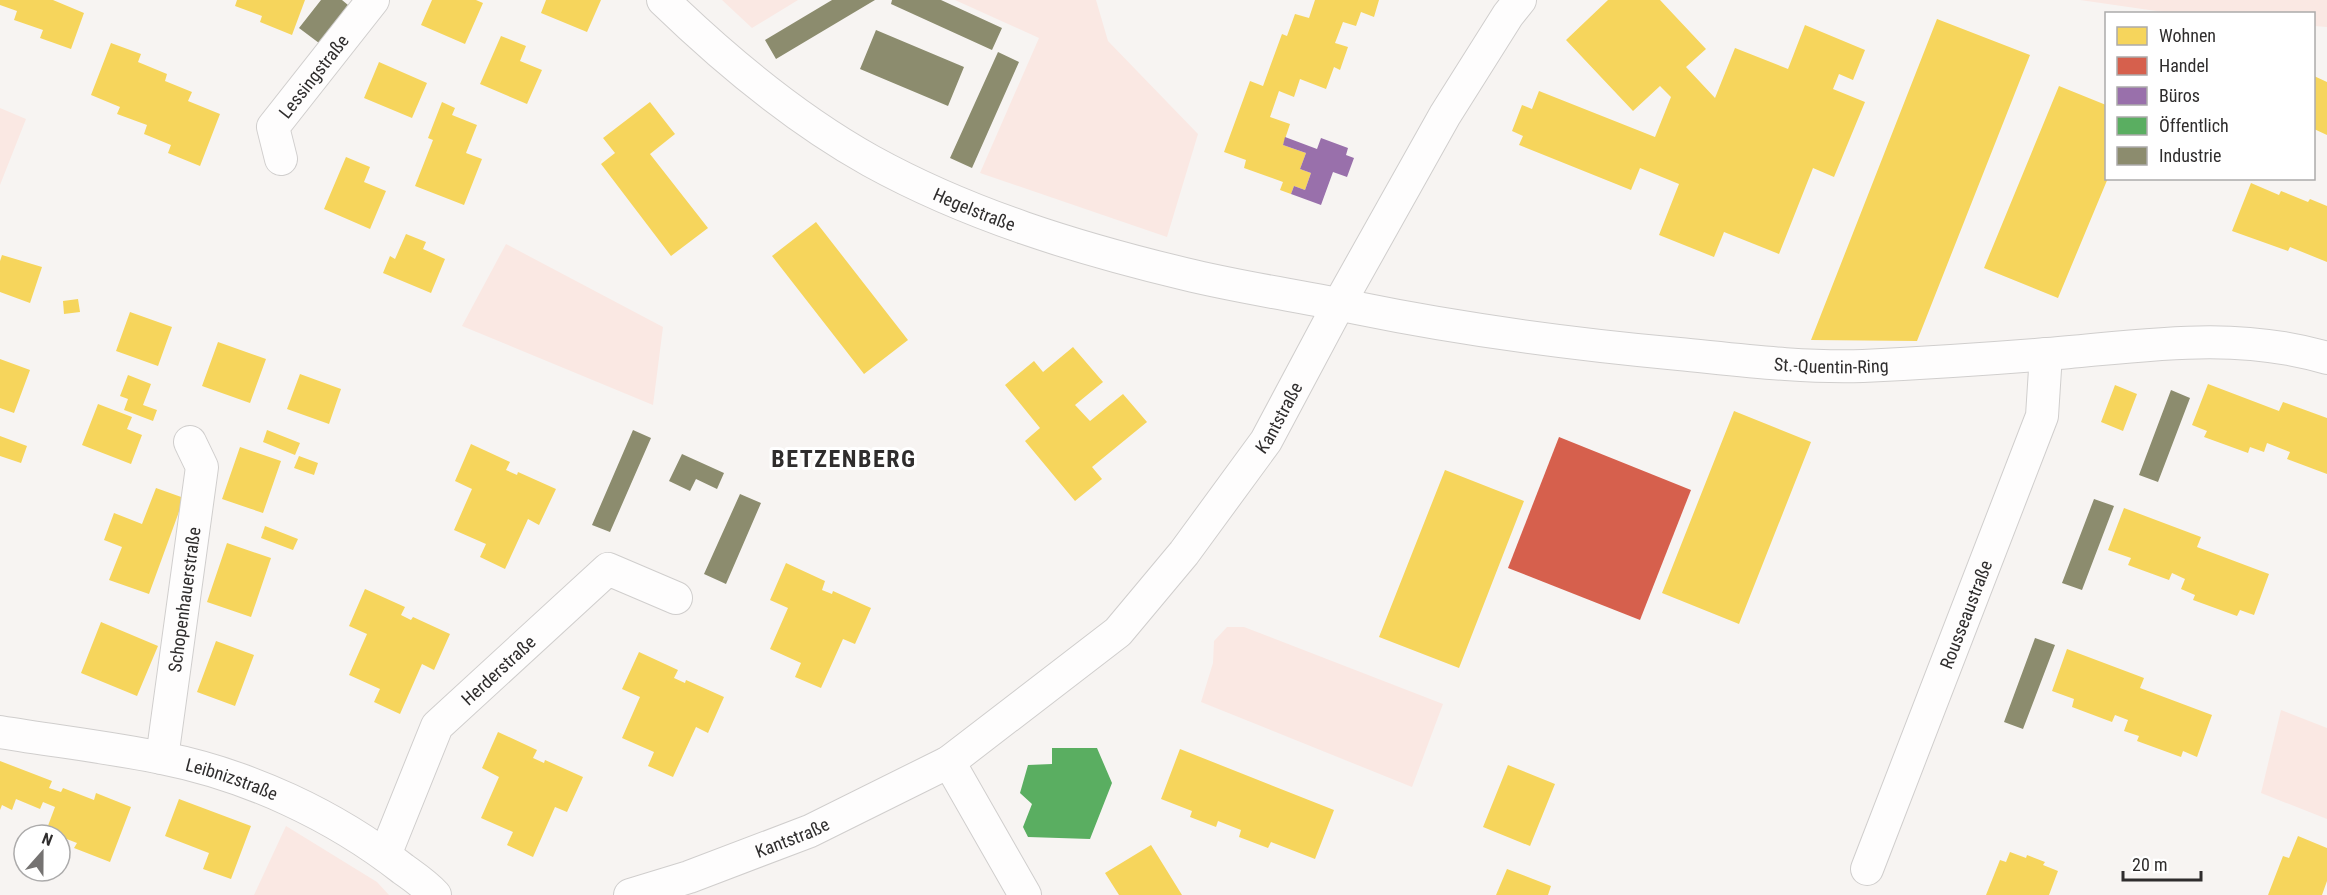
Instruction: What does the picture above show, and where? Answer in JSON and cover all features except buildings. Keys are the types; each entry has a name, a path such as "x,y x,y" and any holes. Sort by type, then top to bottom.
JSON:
{"street":[{"name":"Lessingstraße","path":"281,159 273,127 373,0"},
{"name":"Hegelstraße","path":"663,0 721,55 820,129 872,161 933,191 987,215 1099,253 1230,284 1339,304"},
{"name":"Kantstraße","path":"630,895 689,877 810,831 949,762 1118,632 1184,553 1266,441 1339,304 1445,115 1508,15 1520,0"},
{"name":"St.-Quentin-Ring","path":"1339,304 1425,322 1576,344 1746,361 1858,366 2046,354 2196,341 2243,341 2297,349 2327,358"},
{"name":"Rousseaustraße","path":"1867,869 2042,416 2046,354"},
{"name":"Schopenhauerstraße","path":"162,758 202,467 190,442"},
{"name":"Herderstraße","path":"385,855 437,726 608,569 676,598"},
{"name":"Leibnizstraße","path":"0,732 162,758 207,770 288,800 307,808 385,855 435,895"},
{"path":"949,762 1025,895"}],"shaded area":[{"path":"722,0 798,0 752,28"},
{"path":"955,0 1096,0 1108,41 1198,134 1167,237 980,173 1039,38"},
{"path":"2080,0 2327,0 2327,27 2315,26 2315,12 2163,12"},
{"path":"0,108 26,119 0,185"},
{"path":"506,244 663,327 653,405 462,326"},
{"path":"1227,627 1244,627 1443,704 1412,787 1201,702 1213,663 1214,641"},
{"path":"2281,710 2327,728 2327,819 2261,793"},
{"path":"286,826 377,882 389,895 254,895"}],"district":[{"name":"BETZENBERG","path":"844,459"}]}
